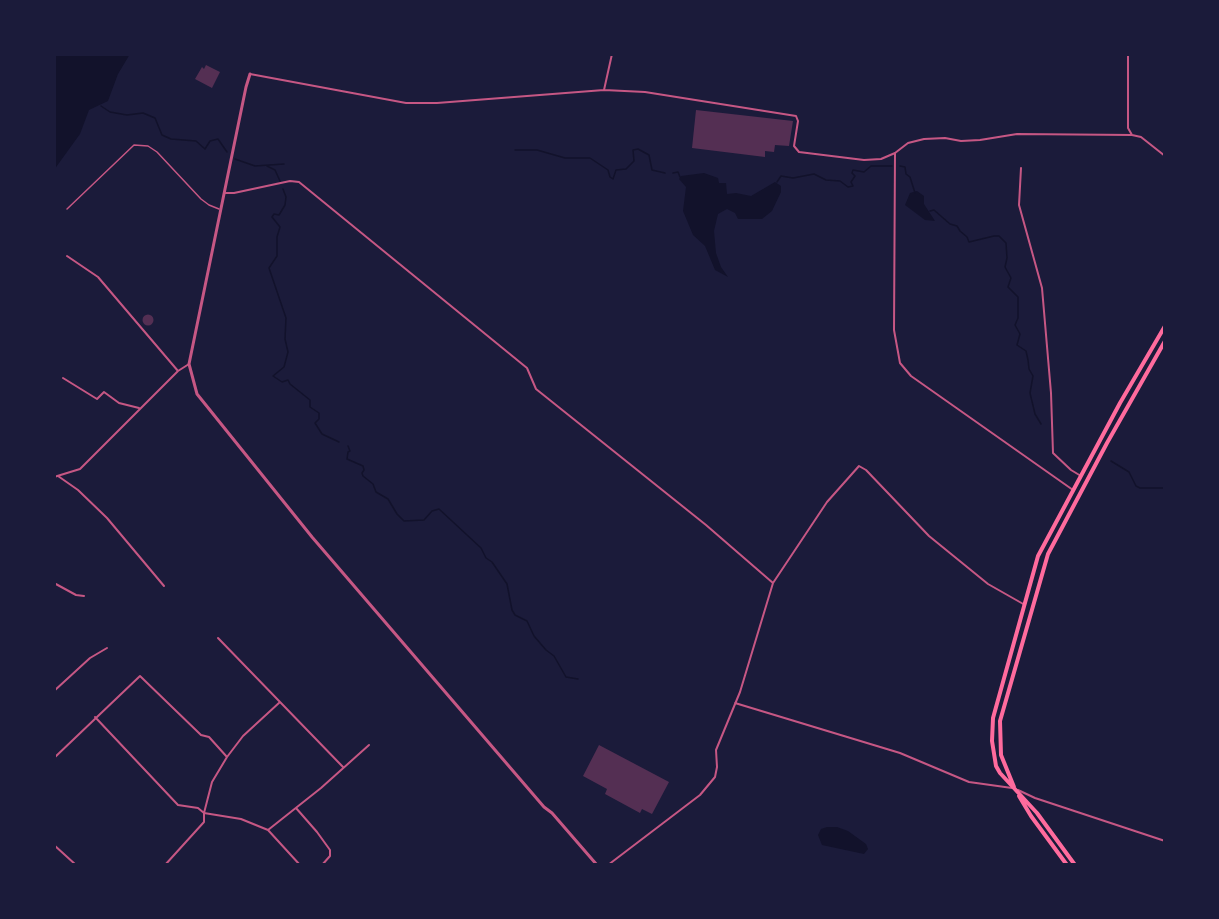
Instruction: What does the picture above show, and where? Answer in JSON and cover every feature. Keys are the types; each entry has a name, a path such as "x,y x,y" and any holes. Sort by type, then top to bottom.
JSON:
{"main road":[{"path":"1075,865 1037,813 1005,780 996,766 992,729 1002,681 1038,556 1120,403 1165,326"},
{"path":"1067,865 1031,816 1015,789 1001,755 1000,721 1048,554 1165,341"}],"street":[{"path":"604,90 612,54"},
{"path":"1128,54 1127,116 1128,128 1132,135"},
{"path":"597,865 552,813 544,807 312,537 197,394 189,364 250,74 406,103 437,103 604,90 645,92 796,116 798,121 794,146 799,152 864,160 881,159 895,153 908,143 924,139 980,140 1017,134 1132,135 1141,137 1165,156"},
{"path":"895,153 894,330 898,357 905,370 1073,490"},
{"path":"1021,168 1019,205 1042,288 1053,453 1081,476"},
{"path":"224,192 234,193 290,181 299,182 527,368 536,389 706,525 773,583"},
{"path":"67,256 98,277 178,371"},
{"path":"56,477 80,469 178,371 189,364"},
{"path":"63,378 97,399 104,392 119,403 140,408"},
{"path":"608,865 668,820 709,785 715,777 716,750 735,703 773,583 827,502 859,466 866,470 937,543 988,584 1025,605"},
{"path":"56,477 78,490 107,518 164,586"},
{"path":"54,583 76,595 84,596"},
{"path":"218,638 343,767"},
{"path":"54,691 90,658 107,648"},
{"path":"54,758 140,676 201,735 209,737 227,757"},
{"path":"165,865 204,822 212,782 227,757 243,736 280,702"},
{"path":"735,703 900,753 969,782 1015,789 1035,798 1165,841"},
{"path":"95,717 178,805 198,808 204,813 241,819 268,830 300,865"},
{"path":"268,830 369,744"},
{"path":"296,808 330,850 330,856 322,865"},
{"path":"54,845 76,865"}],"lane":[{"path":"67,209 129,148 141,145 157,152 201,199 220,209"}],"shaded area":[{"path":"54,54 130,54 118,74 108,101 89,110 80,134 54,170"},
{"path":"704,173 718,178 719,183 726,183 727,194 751,196 775,182 781,186 781,192 772,211 762,219 738,219 735,213 727,209 718,214 714,231 716,253 728,277 715,270 705,246 693,235 683,211 686,187 679,179 681,176"},
{"path":"917,191 924,196 924,204 935,221 925,220 905,205 910,193"},
{"path":"837,827 848,831 866,844 868,849 864,854 822,845 818,835 821,829"}],"building":[{"path":"206,65 220,72 212,88 195,79 202,67 204,69"},
{"path":"696,110 793,121 789,146 775,145 774,152 765,151 765,157 692,148"},
{"path":"148,315 152,316 152,324 148,325 144,324 143,320 144,316"},
{"path":"599,745 669,782 652,814 642,809 640,813 605,794 607,789 583,776"}],"waterway":[{"path":"101,106 110,112 127,115 143,113 155,118 162,135 171,139 196,141 205,149 210,141 218,139 227,152"},
{"path":"515,150 537,150 565,158 590,158 608,170 613,179 616,170 626,169 634,161 633,150 638,149 649,155 652,170 665,173"},
{"path":"235,159 255,166 284,164"},
{"path":"267,166 275,170 280,181"},
{"path":"777,182 781,176 793,178 814,174 826,180 840,181 848,187 853,186 851,182 855,176 852,173 853,170 864,172 871,166 892,166"},
{"path":"900,166 905,167 915,193"},
{"path":"673,173 678,172 680,177"},
{"path":"283,189 286,197 285,205 279,215 274,214 272,217 280,227 277,237 277,256 269,268 286,318 285,339 288,352 284,367 273,376 282,382 288,380 310,400 310,407 319,413 319,419 315,423 322,434 339,442"},
{"path":"930,211 934,210 950,224 957,226 969,242 999,236 1006,243 1005,267 1011,278 1008,287 1018,297 1018,318 1015,325 1020,334 1017,345 1026,351 1029,369 1033,376 1030,393 1035,414 1041,424"},
{"path":"348,446 350,451 347,459 363,466 363,476 373,484 376,492 388,499 404,521 424,520 432,511 439,509 481,548 486,558 492,562 507,584 515,615 527,621 534,636 554,656 566,677 578,679"},
{"path":"1111,461 1129,472 1136,486 1165,488"}]}
